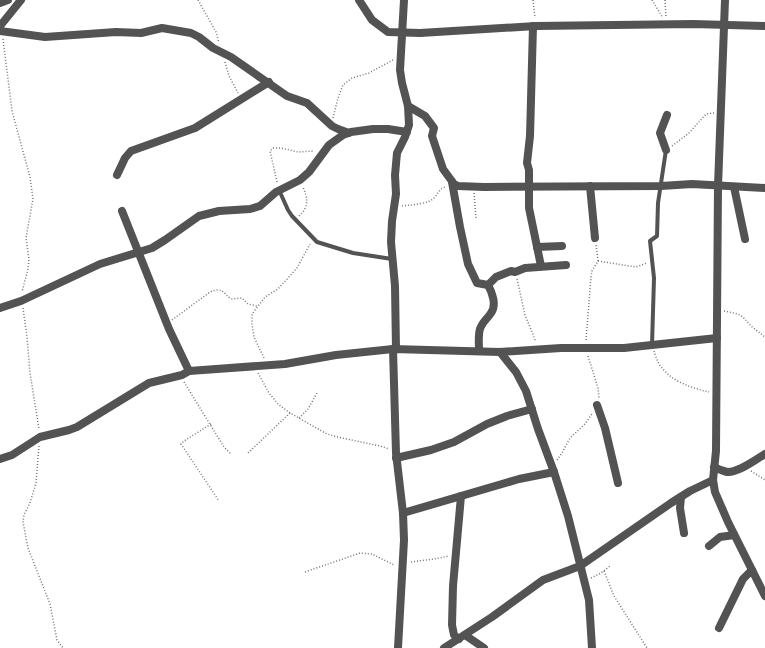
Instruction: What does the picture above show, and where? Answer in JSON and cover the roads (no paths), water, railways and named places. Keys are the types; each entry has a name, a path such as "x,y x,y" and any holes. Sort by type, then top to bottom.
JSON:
{"street":[{"path":"0,3 8,0"},
{"path":"21,0 1,25 45,37 116,32 141,33 162,28 191,33 199,37 213,48 231,57 269,82 287,96 307,103 332,126 349,133"},
{"path":"359,0 376,24 388,32 403,33 535,26 667,24 765,26"},
{"path":"398,648 403,562 403,513 396,455 394,349 396,286 391,242 396,194 396,158 409,125 408,106 400,70 404,0"},
{"path":"725,0 718,186 716,451 713,480 715,492 734,535 765,596"},
{"path":"535,26 530,136 526,156 529,170 529,208 541,266"},
{"path":"117,175 125,158 131,151 195,128 269,82"},
{"path":"408,106 425,116 434,128 432,136 443,169 453,184 460,227 470,268 476,283 488,285"},
{"path":"666,150 660,133 667,115"},
{"path":"0,308 21,301 100,264 152,248 199,216 219,211 250,209 260,206 280,190 300,180 309,172 325,150 336,139 349,133 388,129 407,132"},
{"path":"453,184 458,186 473,187 661,186 692,184 765,188"},
{"path":"590,186 595,238"},
{"path":"734,187 745,239"},
{"path":"122,211 167,322 185,373"},
{"path":"537,248 562,246"},
{"path":"488,285 496,277 511,271 515,272 525,268 541,266 566,265"},
{"path":"479,351 479,330 494,307 488,285"},
{"path":"0,459 12,454 40,436 77,427 149,383 185,373 285,364 336,354 394,349 500,352 585,348 624,348 717,338"},
{"path":"500,352 516,372 526,391 568,516 589,600 592,648"},
{"path":"597,406 605,428 618,483"},
{"path":"396,455 430,450 454,442 487,424 507,416 532,409"},
{"path":"714,467 727,472 733,472 765,454"},
{"path":"403,513 553,469"},
{"path":"444,648 492,617 543,580 580,566 682,497 713,480"},
{"path":"461,496 455,556 452,625 454,635 462,637 484,648"},
{"path":"682,497 680,508 684,533"},
{"path":"709,546 720,537 734,535"},
{"path":"719,628 743,579 752,570"}],"lane":[{"path":"652,345 654,278 650,242 657,236 658,203 666,150"},
{"path":"280,190 288,210 312,238 325,245 353,253 393,259"}]}
